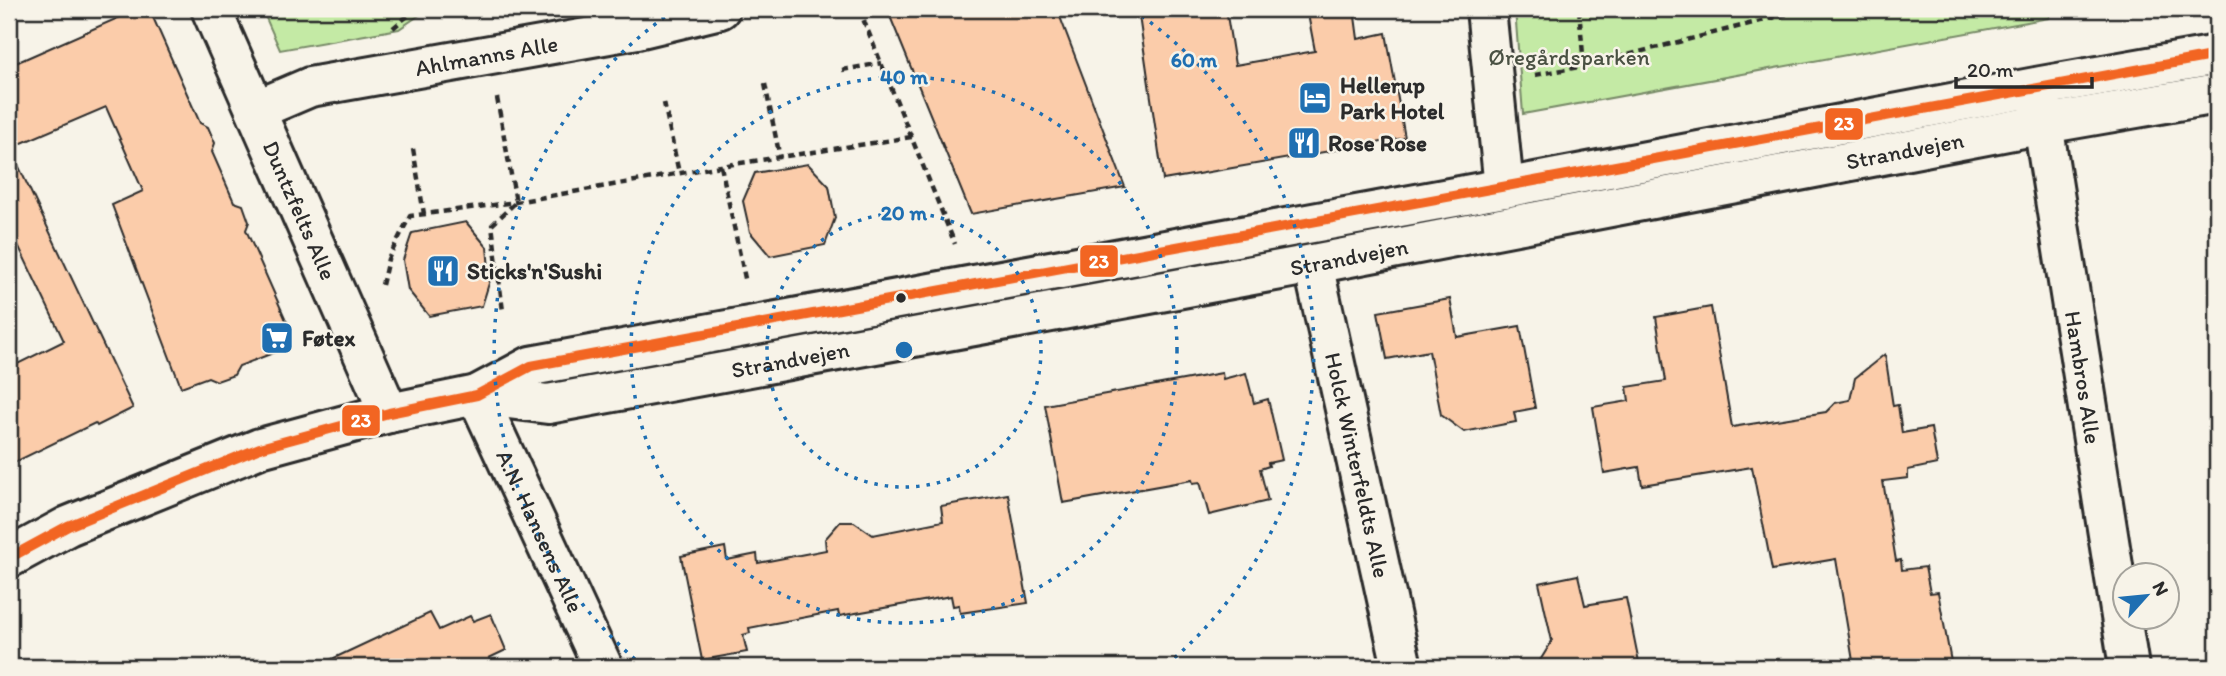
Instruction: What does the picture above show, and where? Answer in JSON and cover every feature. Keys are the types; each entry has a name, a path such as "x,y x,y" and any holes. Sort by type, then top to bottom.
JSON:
{"main road":[{"name":"Duntzfelts Alle","path":"211,9 389,413"},
{"name":"Ahlmanns Alle","path":"256,110 310,88 637,30 720,9"},
{"path":"1486,9 1504,188"},
{"name":"Strandvejen","path":"9,558 68,526 260,448 389,413 477,395 531,366 2217,55"},
{"name":"Hambros Alle","path":"2037,87 2129,667"},
{"name":"Strandvejen","path":"477,395 548,404 2217,94"},
{"name":"Holck Winterfeldts Alle","path":"1313,264 1402,667"},
{"name":"A.N. Hansens Alle","path":"477,395 603,667"}],"path":[{"path":"859,9 971,284"},
{"path":"1579,9 1584,66"},
{"path":"1493,83 1584,66 1808,9"},
{"path":"490,57 516,202"},
{"path":"842,70 882,63"},
{"path":"765,84 780,158"},
{"path":"664,103 679,173"},
{"path":"379,297 388,259 410,216 516,202 721,166 912,137"},
{"path":"413,149 424,214"},
{"path":"721,166 755,325"},
{"path":"503,311 492,225 516,202"}],"green space":[{"path":"262,9 442,9 424,12 399,29 280,50"},
{"name":"Øregårdsparken","path":"1515,9 2050,9 2049,18 1523,114"}],"building":[{"path":"138,9 152,15 200,123 208,127 215,143 212,152 234,202 243,205 249,222 246,230 290,329 281,350 239,366 234,375 217,381 208,377 181,387 112,205 143,191 106,107 10,148 133,408 97,426 95,423 9,465 9,368 64,341 9,226 9,66"},
{"path":"887,9 1057,9 1125,187 971,214"},
{"path":"1138,9 1226,9 1235,65 1315,51 1307,9 1354,9 1358,39 1386,33 1405,138 1163,180"},
{"path":"808,164 829,186 835,218 825,245 770,256 750,232 743,201 755,173"},
{"path":"466,222 487,247 490,280 482,306 429,316 408,290 403,260 412,233"},
{"path":"1450,299 1457,337 1520,326 1535,408 1514,412 1516,422 1464,432 1441,415 1429,351 1387,359 1378,312"},
{"path":"1711,307 1732,427 1826,412 1835,403 1850,400 1855,378 1885,354 1893,406 1898,405 1902,433 1931,428 1937,464 1908,470 1908,478 1883,481 1896,561 1901,560 1902,570 1925,567 1930,593 1938,592 1952,667 1854,667 1836,559 1772,570 1752,467 1642,485 1639,467 1604,473 1593,407 1629,401 1627,387 1666,381 1656,317"},
{"path":"1222,373 1223,379 1246,373 1254,403 1268,399 1282,460 1268,463 1269,466 1260,469 1268,501 1209,515 1200,482 1193,483 1192,480 1063,503 1045,405"},
{"path":"1008,494 1028,603 960,613 959,605 953,606 951,596 839,616 838,611 749,628 750,633 743,635 747,652 702,660 681,556 725,547 727,560 757,554 758,563 826,550 825,539 840,522 854,522 873,535 943,521 941,506"},
{"path":"1578,575 1585,605 1626,598 1640,667 1536,667 1552,641 1539,583"},
{"path":"430,613 439,630 470,616 473,621 491,614 506,650 489,658 494,667 315,667"}],"transit line":[{"name":"23","path":"9,558 68,526 260,448 389,413 477,395 531,366 2217,55"}],"place":[{"name":"Hellerup Park Hotel","path":"1315,98"},
{"name":"Rose Rose","path":"1304,143"},
{"name":"Sticks'n'Sushi","path":"443,271"},
{"name":"Føtex","path":"277,338"}]}
